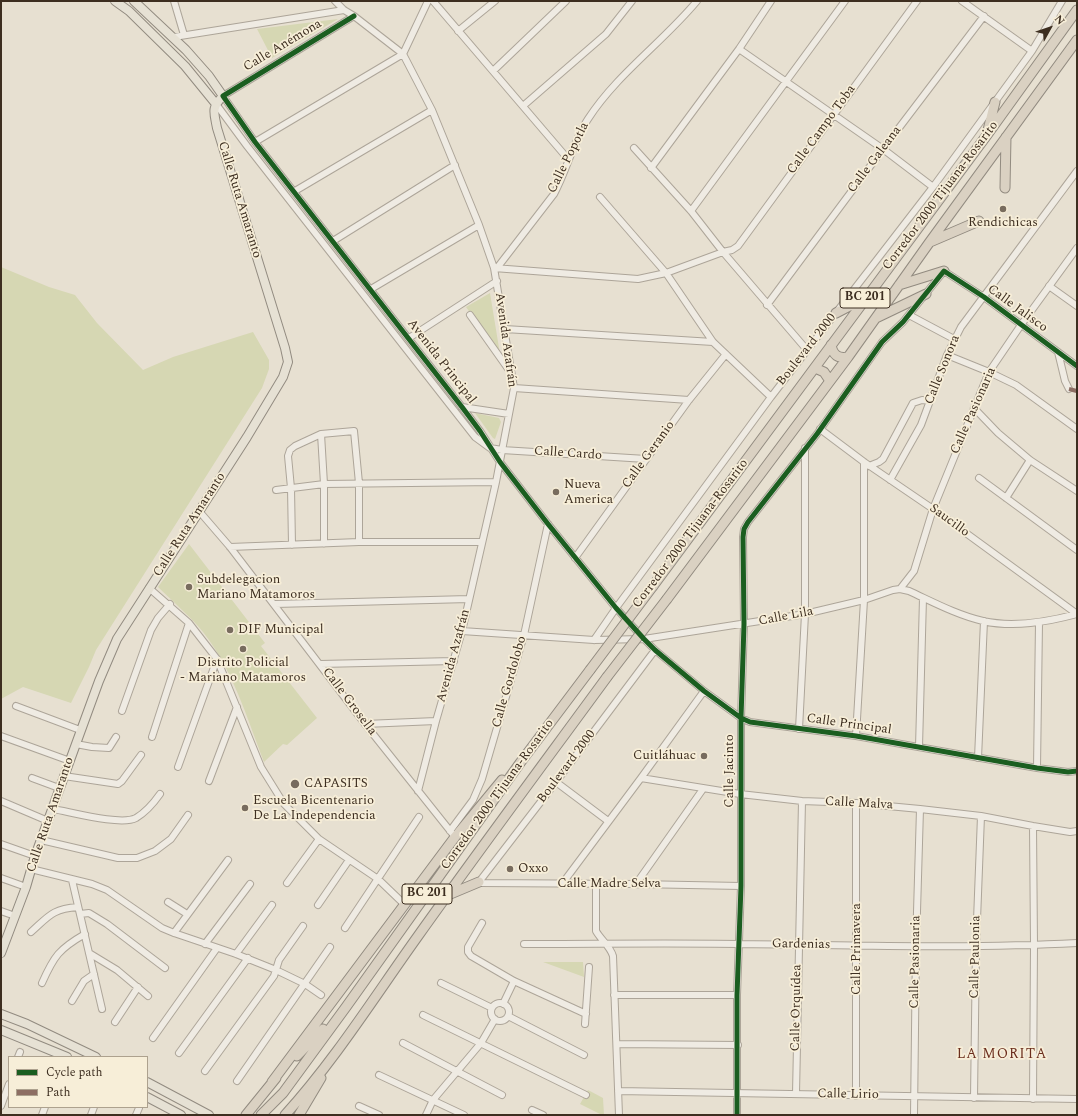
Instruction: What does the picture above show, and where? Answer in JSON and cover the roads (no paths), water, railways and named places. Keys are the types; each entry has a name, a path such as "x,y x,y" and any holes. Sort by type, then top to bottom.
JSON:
{"highway":[{"name":"Corredor 2000 Tijuana-Rosarito","path":"261,1115 282,1092 346,1007 520,763 815,368 1077,10"},
{"name":"Corredor 2000 Tijuana-Rosarito","path":"285,1115 297,1102 344,1040 607,677 848,357 929,243 1075,44"},
{"path":"987,134 995,102"},
{"path":"1005,188 1006,137"},
{"path":"929,243 980,221"},
{"path":"899,285 944,272"},
{"path":"875,318 910,303 926,294"},
{"path":"836,313 866,297"},
{"path":"831,345 832,351 836,356 842,358 848,357"},
{"path":"815,368 824,372 830,381"},
{"path":"246,1115 404,904 452,834 520,763"},
{"path":"447,896 479,882"},
{"path":"272,1082 346,1007"},
{"path":"300,1115 344,1040"}],"main road":[{"name":"Avenida Principal","path":"115,1 129,11 185,66 216,104"},
{"name":"Avenida Principal","path":"134,1 174,37 209,76 222,96"},
{"path":"216,104 222,96"},
{"name":"Calle Ruta Amaranto","path":"1,953 26,887 35,856 98,681 118,639 283,377 288,362 217,128 214,114 216,104"},
{"path":"1,1014 27,1024 94,1056"},
{"path":"1,1030 65,1056"},
{"path":"148,1083 209,1115"},
{"path":"148,1098 182,1115"}],"street":[{"path":"174,1 184,35"},
{"name":"Avenida Azafrán","path":"335,1 344,10 403,54 432,110 496,268 514,388 496,482 462,631 436,720 418,791"},
{"path":"255,142 403,54 428,1"},
{"path":"433,1 568,159"},
{"path":"458,31 495,1"},
{"path":"493,71 566,1"},
{"path":"523,106 606,34 632,1"},
{"name":"Calle Popotla","path":"496,268 554,194 568,159 588,119 612,88 659,42 697,1"},
{"path":"651,168 739,49 771,1"},
{"path":"691,211 845,1"},
{"name":"Calle Campo Toba","path":"496,268 638,278 666,273 732,250 738,246 917,1"},
{"path":"962,1 1032,51"},
{"name":"Boulevard 2000","path":"594,640 771,397 933,187 1032,51 1062,1"},
{"path":"174,37 344,10"},
{"name":"Calle Anémona","path":"222,96 354,16"},
{"name":"Calle Galeana","path":"767,305 984,16"},
{"path":"739,49 785,82 834,114 933,187"},
{"name":"Avenida Principal","path":"222,96 255,142 462,407 500,462 548,524 616,608 644,639"},
{"name":"Avenida Principal","path":"216,104 251,152 475,437 490,448"},
{"path":"295,192 432,110"},
{"path":"634,148 691,211 767,305 807,350"},
{"path":"333,241 455,165"},
{"name":"Calle Sonora","path":"890,480 916,436 947,354 961,327 1077,171"},
{"path":"600,197 666,273 713,342 771,397"},
{"path":"371,289 479,225"},
{"name":"Calle Pasionaria","path":"900,589 914,571 933,509 989,372 1077,248"},
{"name":"Calle Jalisco","path":"944,272 984,297 1077,366"},
{"name":"Calle Jacinto","path":"737,1115 741,886 740,794 744,624 744,529 820,429 882,342 909,315 944,272"},
{"path":"409,338 497,281"},
{"path":"1049,286 1077,306"},
{"path":"470,314 512,375"},
{"path":"909,315 954,339"},
{"path":"505,329 713,342"},
{"path":"1058,352 1065,381 1069,389"},
{"name":"Calle Geranio","path":"575,558 689,400 726,354"},
{"path":"947,354 1016,384 1077,429"},
{"path":"514,388 689,400"},
{"path":"856,736 864,600 866,464 883,459 913,403 922,400 930,401"},
{"path":"462,407 508,414"},
{"path":"974,408 998,433 1030,460 1077,491"},
{"name":"Saucillo","path":"820,429 866,464 933,509 1077,614"},
{"path":"292,545 291,488 288,456 290,450 295,446 321,434 354,431 359,483 359,542"},
{"path":"321,434 324,484 324,544"},
{"name":"Calle Cardo","path":"490,448 646,459"},
{"path":"799,729 805,614 805,448"},
{"path":"1006,498 1030,460"},
{"path":"979,478 1077,550"},
{"path":"276,490 324,484 496,482"},
{"name":"Calle Grosella","path":"199,511 230,547 275,604 365,724 452,834"},
{"name":"Calle Gordolobo","path":"452,834 478,791 524,635 548,524"},
{"path":"230,547 359,542 482,542"},
{"path":"149,588 170,604 189,623 217,659 261,767 284,804 319,839 378,879 404,904"},
{"path":"900,589 984,621 1039,623 1077,614"},
{"name":"Calle Lila","path":"462,631 594,640 644,639 805,614 864,600 900,589"},
{"path":"919,747 923,598"},
{"path":"275,604 469,600"},
{"path":"122,711 151,630 158,618 170,604"},
{"path":"978,758 984,621"},
{"path":"152,737 189,623"},
{"path":"1037,768 1039,623"},
{"name":"Calle Principal","path":"644,639 704,691 741,718 750,722 856,736 1037,768 1068,772 1077,771"},
{"name":"Boulevard 2000","path":"479,882 655,650"},
{"path":"178,767 217,659"},
{"path":"320,664 454,662"},
{"path":"562,884 704,691"},
{"path":"16,706 80,730"},
{"path":"209,780 237,707"},
{"path":"365,724 436,720"},
{"path":"1,736 70,760"},
{"path":"76,744 109,748 116,737"},
{"path":"64,776 118,784 122,781 141,754"},
{"path":"32,778 60,788"},
{"name":"Calle Malva","path":"641,778 740,794 802,801 856,803 920,808 981,816 1070,832 1077,831"},
{"path":"556,782 608,821"},
{"path":"636,884 703,789"},
{"path":"53,809 109,820 134,819 152,806 160,794"},
{"path":"1,801 48,821"},
{"name":"Calle Orquídea","path":"796,1094 802,801"},
{"name":"Calle Primavera","path":"856,803 856,1096"},
{"name":"Calle Pasionaria","path":"914,1115 916,946 920,808"},
{"path":"41,840 118,858 137,858 155,851 171,839 188,815"},
{"name":"Calle Paulonia","path":"974,1098 976,946 981,816"},
{"path":"345,928 419,817"},
{"path":"1033,826 1033,1099"},
{"path":"287,883 319,839"},
{"path":"1,844 35,856"},
{"path":"174,933 228,860"},
{"path":"318,905 350,860"},
{"path":"31,870 92,884 107,890 162,928 248,958 304,984 321,996"},
{"path":"1,878 26,887"},
{"path":"72,880 102,1009"},
{"name":"Calle Madre Selva","path":"479,882 741,886"},
{"path":"205,944 250,884"},
{"path":"596,884 596,931 613,956 620,1115"},
{"path":"168,902 187,914"},
{"path":"236,954 272,905"},
{"path":"30,932 55,911 63,908 89,913 107,924 165,968"},
{"path":"1,911 15,916"},
{"path":"482,924 468,947 468,952 471,956 514,981 586,1014"},
{"path":"205,1071 274,976 279,960 303,926"},
{"path":"42,983 55,957 72,942 85,934"},
{"name":"Gardenias","path":"524,944 976,946 1077,943"},
{"path":"237,1081 330,947"},
{"path":"153,1038 217,948"},
{"path":"89,953 117,970 138,986 148,996"},
{"path":"179,1052 248,958"},
{"path":"585,1024 589,967"},
{"path":"72,1001 84,981 94,974"},
{"path":"503,1004 514,981"},
{"path":"441,983 492,1008"},
{"path":"115,1022 138,986"},
{"path":"614,995 738,995"},
{"path":"496,1004 503,1004 507,1008 508,1016 501,1021 495,1019 491,1013 492,1008 496,1004"},
{"path":"423,1015 586,1095"},
{"path":"508,1016 584,1055"},
{"path":"426,1115 433,1100 481,1043 495,1019"},
{"path":"403,1043 502,1095"},
{"path":"617,1044 738,1045"},
{"path":"379,1075 464,1115"},
{"path":"1,1106 8,1087"},
{"name":"Calle Lirio","path":"618,1091 1077,1099"},
{"path":"359,1106 379,1115"},
{"path":"136,1115 139,1108"},
{"path":"532,1110 543,1115"}],"place":[{"name":"Rendichicas","path":"1003,209"},
{"name":"Nueva America","path":"556,492"},
{"name":"Subdelegacion Mariano Matamoros","path":"189,587"},
{"name":"DIF Municipal","path":"230,630"},
{"name":"Distrito Policial - Mariano Matamoros","path":"243,649"},
{"name":"Cuitláhuac","path":"704,756"},
{"name":"CAPASITS","path":"295,784"},
{"name":"Escuela Bicentenario De La Independencia","path":"245,808"},
{"name":"Oxxo","path":"510,869"}],"district":[{"name":"LA MORITA","path":"1002,1055"}]}
